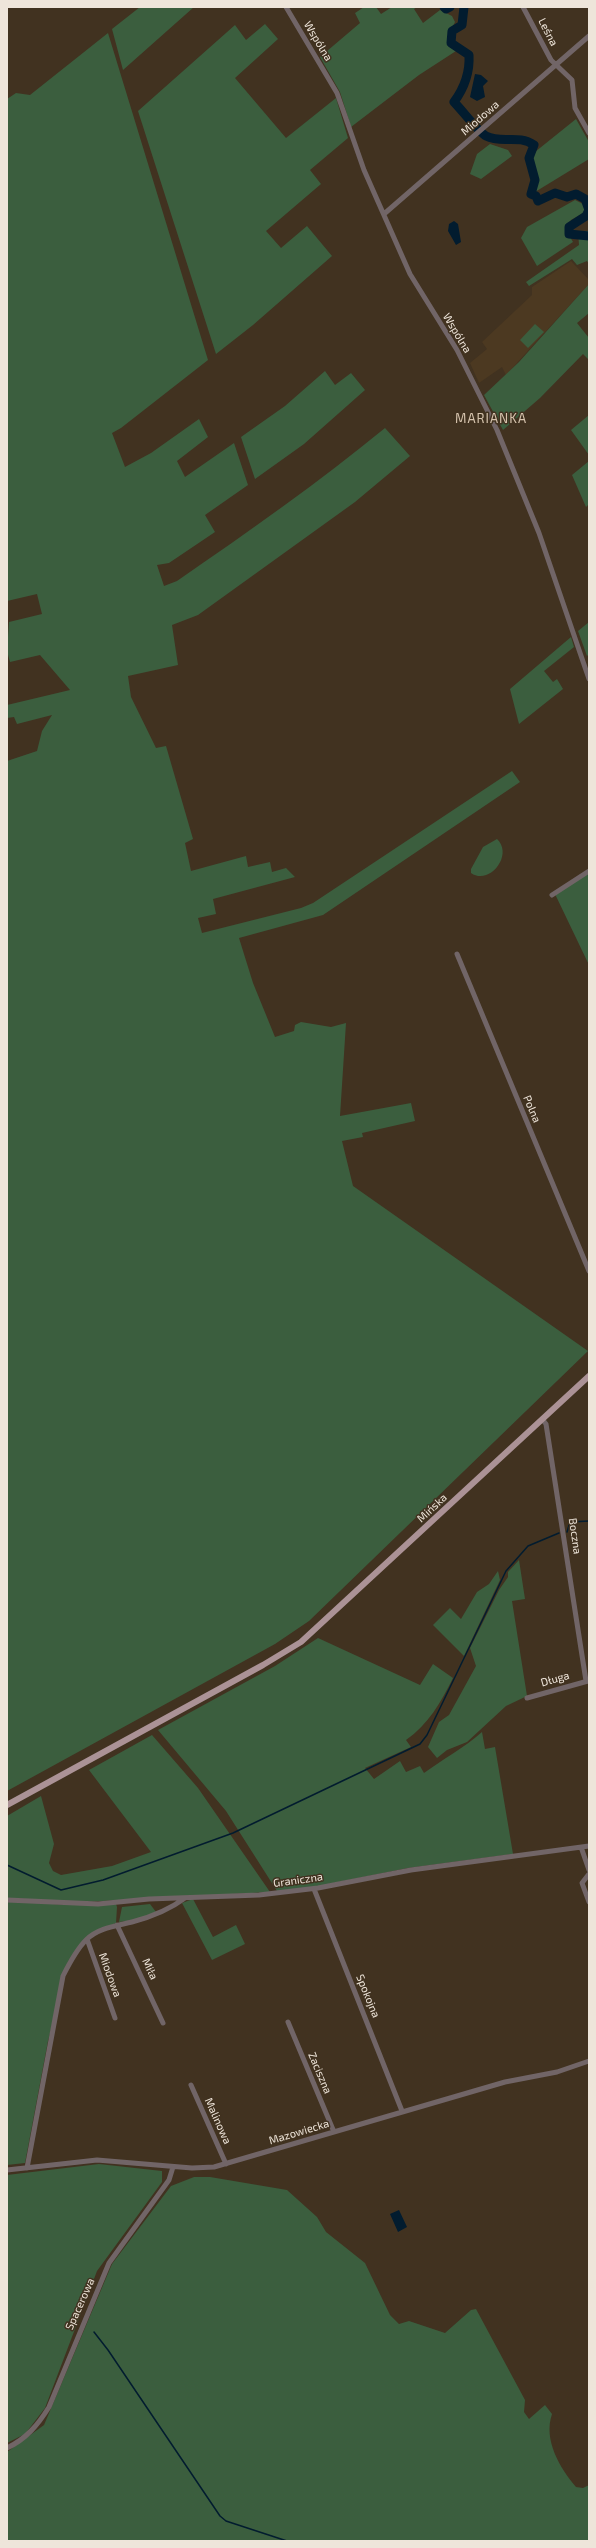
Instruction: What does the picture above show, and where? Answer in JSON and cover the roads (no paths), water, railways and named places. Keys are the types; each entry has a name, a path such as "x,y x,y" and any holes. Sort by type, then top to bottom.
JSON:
{"main road":[{"name":"Mińska","path":"7,1805 287,1651 318,1629 589,1376"}],"street":[{"name":"Wspólna","path":"286,7 337,93 361,163 414,281 457,350 501,440 544,545 589,679"},
{"name":"Leśna","path":"523,7 557,66 572,80 575,108 589,133"},
{"name":"Miodowa","path":"384,214 557,66 589,36"},
{"path":"552,895 589,871"},
{"name":"Polna","path":"457,954 589,1271"},
{"name":"Boczna","path":"542,1419 546,1424 553,1462 588,1681"},
{"name":"Długa","path":"527,1698 588,1681"},
{"name":"Graniczna","path":"7,1900 98,1904 185,1898 248,1896 314,1889 411,1870 589,1846"},
{"path":"581,1847 589,1870"},
{"path":"589,1874 582,1882 589,1902"},
{"name":"Spokojna","path":"314,1889 402,2111"},
{"path":"28,2168 63,1976 87,1939 102,1930 154,1915 185,1898"},
{"name":"Miła","path":"117,1925 163,2023"},
{"name":"Miodowa","path":"87,1939 115,2018"},
{"name":"Zaciszna","path":"288,2022 334,2132"},
{"name":"Mazowiecka","path":"7,2170 96,2160 173,2167 204,2168 226,2164 402,2111 505,2082 557,2072 589,2061"},
{"name":"Malinowa","path":"191,2085 226,2164"},
{"name":"Spacerowa","path":"7,2448 19,2442 32,2431 49,2407 109,2263 169,2180 173,2167"}],"water":[{"path":"475,74 481,75 488,81 483,86 485,97 477,101 470,97"},
{"path":"454,221 458,224 461,242 456,245 448,231 449,224"},
{"path":"399,2210 407,2227 398,2232 390,2214"}],"waterway":[{"path":"444,7 446,9 450,7"},
{"path":"464,7 462,25 452,31 451,43 469,55 469,68 464,85 454,102 474,126 486,136 498,139 522,140 534,145 529,158 535,180 531,194 536,196 538,201 555,193 567,197 576,194 585,199 589,210"},
{"path":"589,210 586,216 569,227 569,234 589,236"},
{"path":"567,1532 570,1522 589,1521"},
{"path":"7,1865 61,1890 103,1880 233,1833 420,1744 427,1735 506,1571 528,1546 559,1533"},
{"path":"94,2332 108,2350 220,2516 226,2521 287,2541"}],"district":[{"name":"MARIANKA","path":"491,419"}]}
